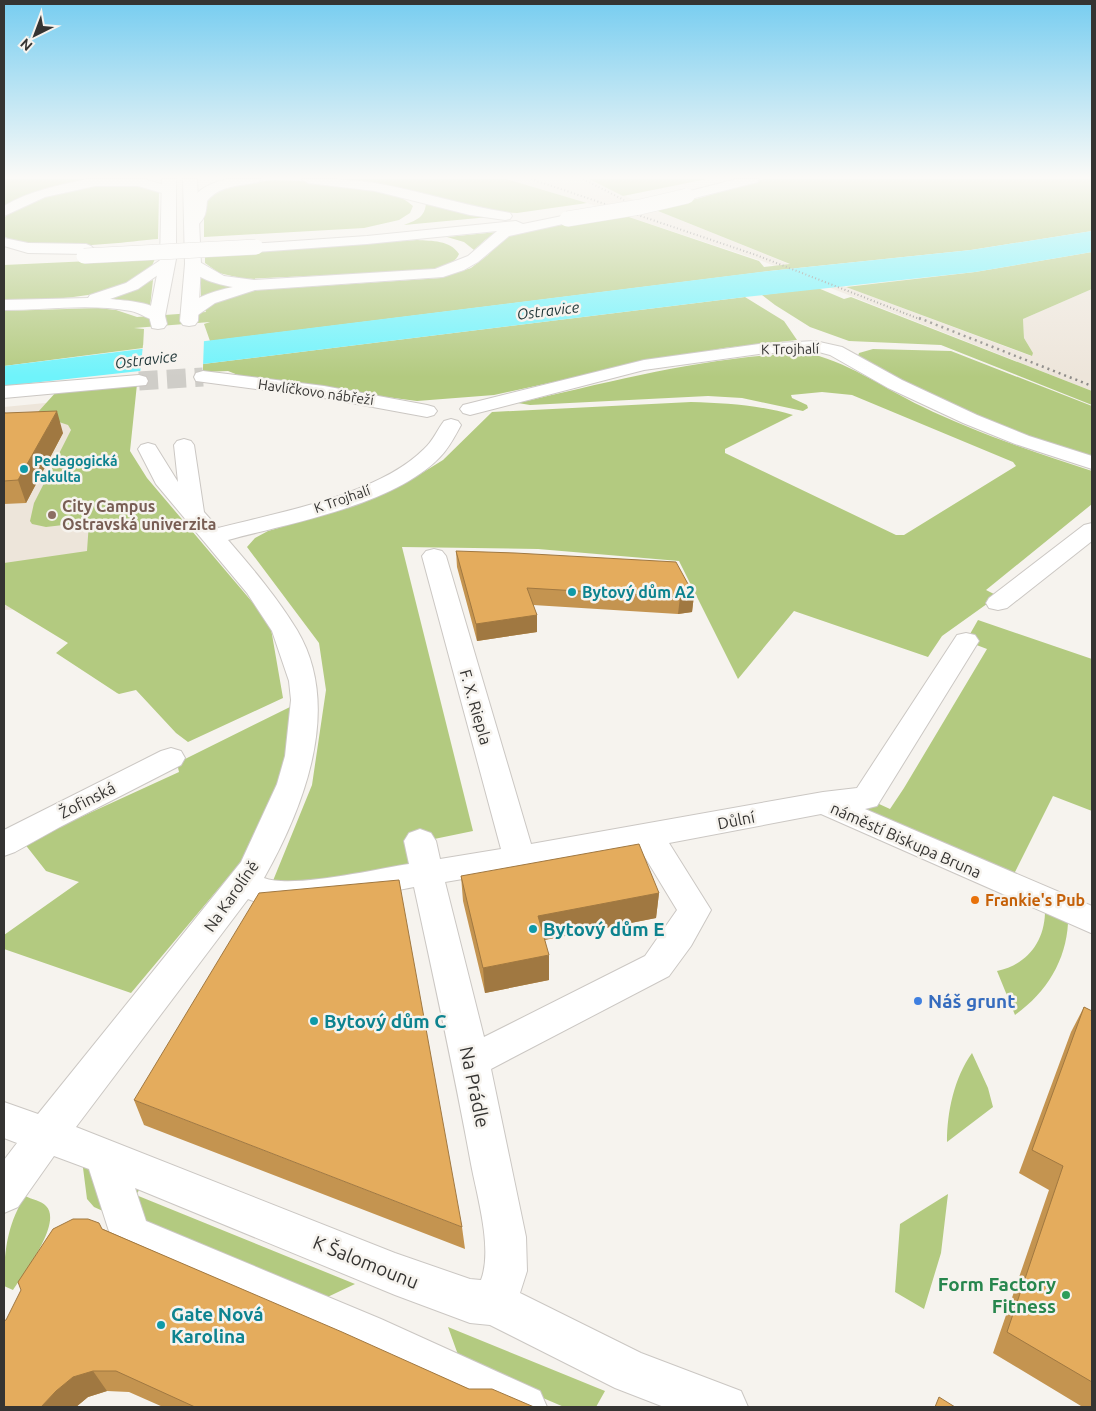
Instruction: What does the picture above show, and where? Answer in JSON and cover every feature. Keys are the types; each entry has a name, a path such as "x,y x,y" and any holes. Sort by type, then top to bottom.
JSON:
{"street":[{"path":"15,245 28,248 85,252"},
{"path":"4,306 71,303 131,307 153,312 157,320 167,262 167,245"},
{"path":"193,245 189,317 198,304 262,285"},
{"path":"9,257 221,245"},
{"path":"454,245 462,252 479,255 490,245"},
{"path":"193,264 220,280 262,285 425,275 444,272 462,252"},
{"path":"71,303 127,288 144,279 167,262"},
{"name":"K Trojhalí","path":"202,525 337,502 393,480 430,456 440,444 449,410 678,359 759,349 815,346 836,351 903,388 970,419 1022,440 1092,463"},
{"name":"Havlíčkovo nábřeží","path":"203,377 449,410"},
{"path":"4,392 139,381"},
{"path":"184,445 202,525"},
{"name":"Na Karolíně","path":"4,1193 253,869 292,784 299,756 304,718 304,700 302,681 292,647 275,613 257,589 164,480 148,449"},
{"path":"998,603 1092,530"},
{"name":"F. X. Riepla","path":"434,556 519,858"},
{"name":"náměstí Biskupa Bruna","path":"822,803 866,798 966,641"},
{"name":"Žofinská","path":"4,844 49,819 171,758"},
{"name":"náměstí Biskupa Bruna","path":"822,803 1091,920"},
{"name":"Důlní","path":"648,836 822,803"},
{"path":"243,882 268,893 301,894 424,857 519,858 648,836 694,910 679,936 657,966 471,1061"},
{"name":"Na Prádle","path":"424,857 471,1061 505,1237 506,1271 494,1303"},
{"name":"K Šalomounu","path":"4,1120 105,1156 395,1274 470,1301 494,1303 631,1372 725,1407"},
{"path":"105,1156 130,1235 365,1335 524,1407"}],"shaded area":[{"path":"713,245 742,245 846,287 1031,356 1033,353 1024,338 1023,319 1092,289 1092,391 762,261"},
{"name":"City Campus Ostravská univerzita","path":"76,400 104,504 84,561 54,608 4,610 4,407"}],"green space":[{"path":"34,245 91,245 78,246"},
{"path":"349,245 448,245 459,254 456,259 447,265 419,271 245,279 219,273 205,263 205,255"},
{"path":"468,245 480,245 474,250"},
{"path":"496,245 711,245 759,261 764,267 790,264 742,245 1004,245 769,271 210,341 204,324 210,322 134,328 144,329 143,348 4,366 4,311 98,308 116,310 137,317 206,312 205,310 211,305 224,298 261,290 441,278 471,268 488,255"},
{"path":"1092,252 1092,289 1023,319 1024,338 1033,353 1032,356 846,287 975,272"},
{"path":"155,258 147,272 132,282 112,290 65,298 4,300 4,265"},
{"path":"201,278 244,287 201,299"},
{"path":"153,280 150,307 104,300"},
{"path":"818,288 844,299 851,297 1092,391 1092,405 941,345 849,341 810,327 762,295"},
{"path":"745,297 784,321 797,340 724,348 640,363 494,395 417,401 248,379 228,371 204,372 203,377 203,364"},
{"path":"873,349 951,351 1092,406 1092,458 989,422 925,394 858,356 859,353"},
{"path":"805,353 835,361 921,406 963,425 1006,442 1092,471 1092,504 986,590 998,596 942,636 928,657 794,611 738,679 679,561 538,549 402,547 473,831 410,844 416,874 268,893 312,785 326,690 319,643 247,547 255,538 268,531 350,507 383,494 414,478 443,460 492,412 691,402 742,405 793,415 725,449 725,453 896,535 904,535 1016,466 1013,462 852,395 822,392 791,395 792,398 807,405 808,408 803,411 742,398 708,396 530,405 518,403 625,378 696,364 768,355"},
{"path":"137,384 130,451 147,478 270,623 283,698 188,742 176,733 136,690 117,693 56,653 68,643 4,604 4,563 87,551 89,522 46,527 32,524 30,521 34,503 71,430 68,425 47,418 38,412 57,391"},
{"path":"978,620 1092,659 1092,811 1053,796 1013,876 859,812 866,798 890,809 904,788 987,649 966,641"},
{"path":"292,706 292,746 274,800 245,857 131,993 4,949 4,935 79,882 46,871 24,843 179,772 177,763"},
{"path":"1045,913 1068,923 1063,950 1059,963 1045,986 1036,997 1015,1015 997,971 1017,964 1032,951 1041,934"},
{"path":"972,1053 988,1088 993,1107 947,1142 948,1119 956,1084"},
{"path":"82,1160 90,1166 114,1216 94,1207 87,1199"},
{"path":"124,1178 143,1184 136,1195 355,1284 317,1302 146,1231"},
{"path":"948,1194 941,1253 924,1309 895,1292 900,1224"},
{"path":"25,1196 39,1201 46,1206 50,1214 49,1224 40,1248 13,1290 4,1286 6,1250 10,1228"},
{"path":"448,1327 605,1391 596,1407 564,1407 461,1363"}],"water":[{"name":"Ostravice","path":"1004,245 1092,245 1092,252 975,272 745,297 203,364 4,386 4,366 769,271"}],"pier":[{"path":"204,339 203,367 140,374 143,345"}],"building":[{"path":"4,411 5,413 57,411 18,480 4,481"},
{"path":"456,551 676,562 694,595 680,597 527,588 537,615 476,624"},
{"name":"Bytový dům E","path":"639,844 659,893 538,916 549,955 483,968 461,876"},
{"name":"Bytový dům C","path":"399,880 462,1227 134,1100 259,893"},
{"path":"1084,1007 1092,1011 1092,1382 1007,1332 1063,1166 1032,1150"},
{"name":"Gate Nová Karolina","path":"73,1219 88,1219 99,1223 102,1229 469,1389 492,1389 534,1407 195,1407 116,1371 93,1371 73,1377 41,1407 4,1407 4,1321 21,1290 18,1282 53,1229"},
{"path":"939,1397 955,1407 935,1407"}],"tunnel":[{"path":"139,381 203,377"}],"railway":[{"path":"726,245 922,320"},
{"path":"919,318 1092,386"}],"place":[{"name":"Pedagogická fakulta","path":"24,469"},
{"name":"City Campus Ostravská univerzita","path":"52,515"},
{"name":"Bytový dům A2","path":"572,592"},
{"name":"Frankie's Pub","path":"975,900"},
{"name":"Bytový dům E","path":"533,929"},
{"name":"Náš grunt","path":"918,1001"},
{"name":"Bytový dům C","path":"314,1021"},
{"name":"Form Factory Fitness","path":"1066,1295"},
{"name":"Gate Nová Karolina","path":"161,1325"}]}
